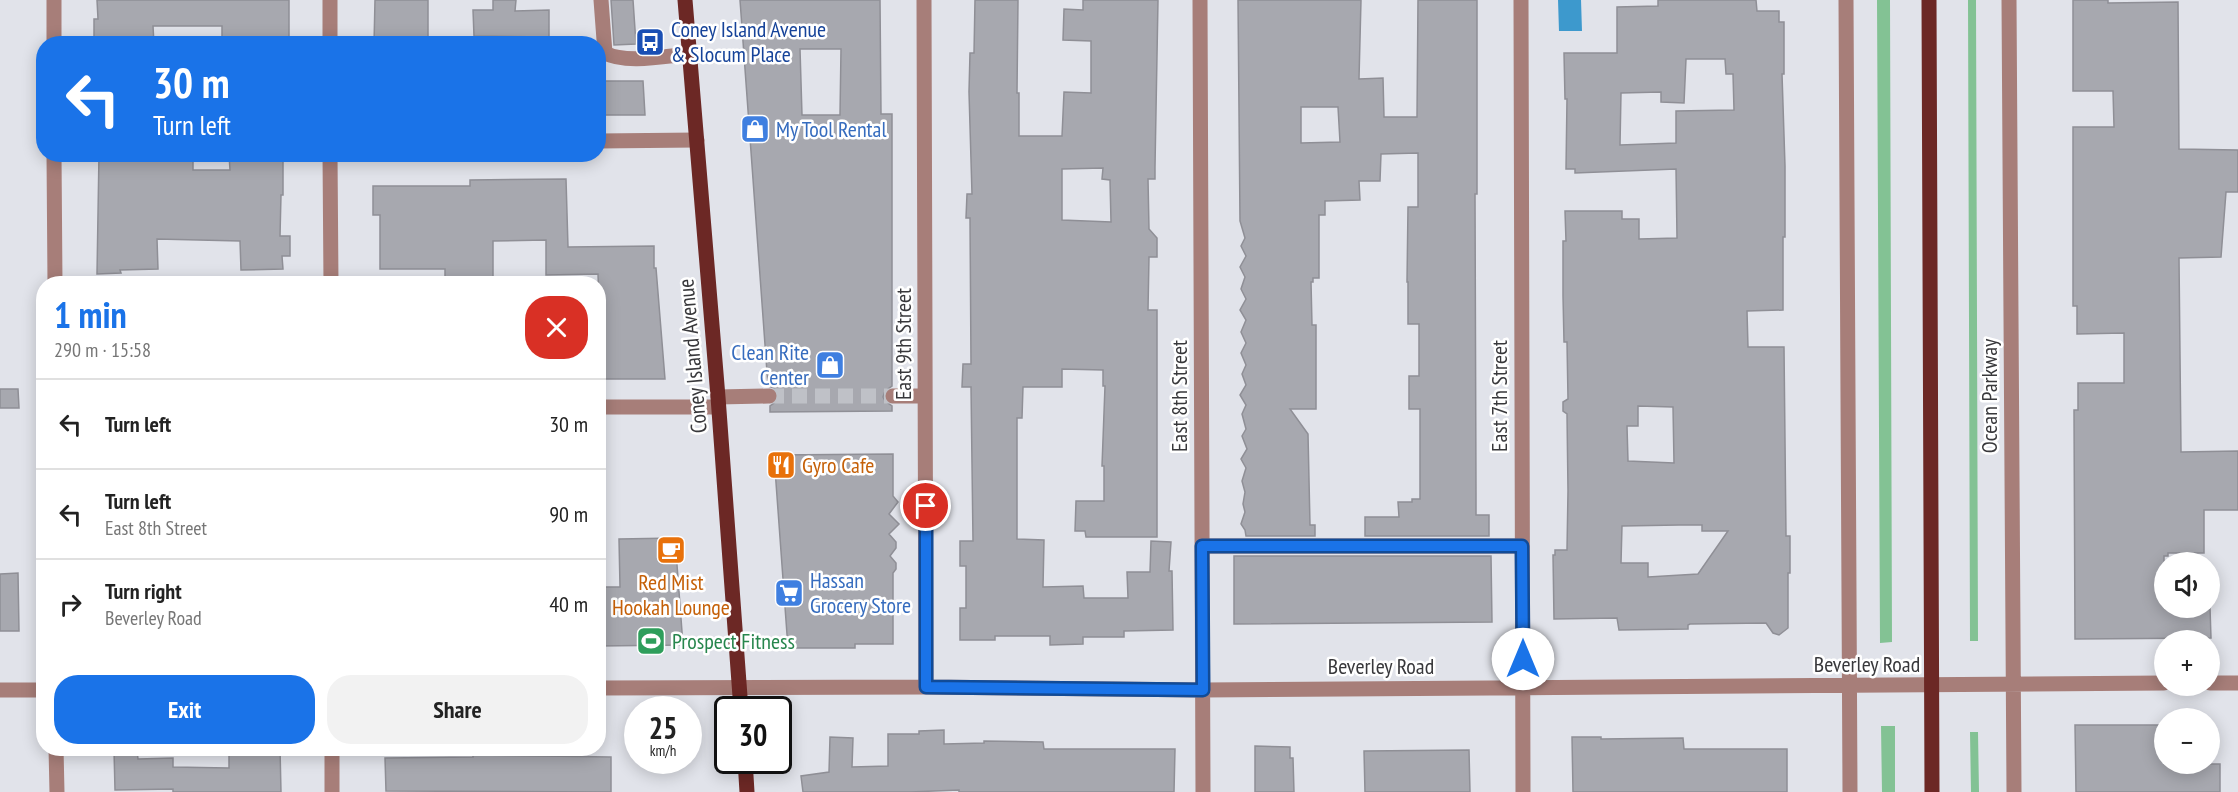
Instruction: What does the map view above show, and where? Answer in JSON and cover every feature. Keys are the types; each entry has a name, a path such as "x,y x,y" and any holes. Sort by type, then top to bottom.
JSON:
{"main road":[{"name":"Coney Island Avenue","path":"684,0 718,402 740,696"},
{"path":"1929,0 1932,792"},
{"path":"746,774 747,792"}],"street":[{"path":"54,0 54,36"},
{"path":"330,0 330,36"},
{"path":"601,0 604,36"},
{"name":"East 9th Street","path":"924,0 926,687"},
{"name":"East 8th Street","path":"1200,0 1203,792"},
{"name":"East 7th Street","path":"1521,0 1523,792"},
{"path":"1846,0 1850,792"},
{"name":"Ocean Parkway","path":"2009,0 2014,792"},
{"path":"606,54 614,58 689,54"},
{"path":"606,141 697,140"},
{"path":"54,162 55,276"},
{"path":"330,162 331,276"},
{"path":"606,407 718,402 769,396"},
{"path":"893,396 925,396"},
{"path":"1202,546 1522,546"},
{"path":"2220,683 2238,682"},
{"name":"Beverley Road","path":"606,688 926,687 1203,690 2154,683"},
{"path":"0,690 36,690"},
{"path":"56,756 57,792"},
{"path":"332,756 332,792"}],"green space":[{"path":"1877,0 1890,0 1892,642 1880,643"},
{"path":"1968,0 1976,0 1978,641 1970,641"},
{"path":"1881,726 1895,726 1895,792 1882,792"},
{"path":"1970,732 1978,732 1979,792 1971,792"}],"water":[{"path":"1558,0 1581,0 1582,31 1559,31"}],"building":[{"path":"97,0 289,0 289,36 222,36 222,26 153,26 154,36 94,36 94,19 98,19"},
{"path":"375,0 428,0 428,36 374,36"},
{"path":"493,0 516,0 515,11 549,10 549,36 474,36 473,10 493,10"},
{"path":"611,0 633,0 636,44 614,45"},
{"path":"740,0 880,0 881,114 892,114 892,386 885,391 883,397 892,406 892,411 770,412 770,406 777,401 779,395 774,388 768,386","holes":["800,49 841,49 840,115 802,115"]},
{"path":"975,0 1018,0 1019,136 1062,136 1064,92 1091,93 1091,41 1063,40 1064,9 1083,10 1083,0 1158,0 1155,179 1148,179 1149,229 1157,238 1157,257 1149,257 1148,310 1157,310 1157,537 1086,537 1085,531 1075,531 1076,501 1104,501 1104,466 1102,466 1105,386 1103,386 1103,370 1062,369 1062,387 1023,387 1022,418 1017,418 1017,539 1044,540 1043,587 1083,586 1084,598 1128,598 1127,572 1150,572 1151,541 1171,542 1169,571 1172,571 1173,630 1124,631 1124,637 1083,637 1083,644 1050,645 1050,636 995,636 995,640 960,640 960,608 966,608 966,566 960,566 960,541 973,541 971,387 962,387 963,364 971,364 970,218 966,218 967,194 972,194 969,92 970,53 974,53","holes":["1103,168 1102,179 1110,180 1111,222 1062,220 1062,169"]},
{"path":"1238,0 1361,0 1359,79 1383,78 1384,117 1417,117 1418,0 1477,0 1476,515 1489,515 1489,536 1365,536 1365,517 1399,517 1398,502 1412,502 1412,499 1420,499 1420,409 1409,409 1409,376 1419,376 1419,324 1408,324 1407,282 1408,207 1418,207 1418,153 1381,154 1380,181 1359,181 1360,200 1325,201 1325,215 1319,215 1319,278 1313,278 1311,282 1312,325 1316,325 1316,409 1290,409 1308,434 1310,525 1315,525 1315,536 1246,536 1241,524 1245,512 1243,504 1245,492 1242,481 1246,468 1241,459 1247,449 1242,436 1246,429 1242,414 1246,405 1240,395 1246,385 1242,374 1246,365 1241,353 1246,343 1241,332 1246,320 1240,310 1246,299 1241,289 1245,277 1240,267 1246,256 1241,246 1245,238 1240,221","holes":["1301,107 1338,107 1340,142 1301,143"]},
{"path":"1658,0 1756,0 1757,11 1779,11 1779,22 1784,22 1784,74 1782,74 1785,166 1783,310 1747,311 1748,347 1784,347 1786,536 1790,536 1790,573 1788,573 1788,628 1779,635 1773,633 1766,623 1690,624 1688,629 1619,630 1617,618 1554,619 1553,555 1555,555 1555,550 1567,550 1567,414 1563,411 1563,402 1568,399 1563,296 1565,211 1622,211 1622,219 1639,219 1639,239 1677,238 1676,169 1575,173 1575,169 1566,169 1567,99 1565,99 1564,53 1617,53 1617,7 1658,6","holes":["1686,59 1725,59 1726,74 1733,74 1734,110 1676,111 1676,143 1620,145 1621,93 1661,92 1661,102 1684,103","1638,406 1673,407 1674,463 1628,461 1627,426 1638,426","1702,525 1702,531 1728,531 1698,574 1648,577 1648,563 1621,563 1622,526"]},
{"path":"2073,0 2108,0 2108,3 2178,2 2179,149 2238,150 2238,192 2226,192 2221,257 2179,258 2181,452 2238,451 2238,510 2204,510 2204,552 2154,552 2154,618 2210,618 2211,630 2154,630 2154,638 2075,639 2074,410 2078,410 2078,383 2124,383 2124,333 2077,334 2077,306 2073,306 2073,127 2114,127 2113,91 2073,91"},
{"path":"606,81 643,81 645,115 606,115"},
{"path":"99,162 193,162 193,170 230,170 230,162 283,162 280,236 290,236 290,256 282,256 283,269 241,270 240,241 157,239 158,269 120,270 121,273 97,274"},
{"path":"566,179 568,247 654,246 654,268 656,268 665,379 606,379 606,276 598,276 598,274 546,275 546,240 493,241 493,276 445,276 445,269 380,269 380,215 373,215 373,186 470,186 470,180"},
{"path":"0,389 18,389 19,408 0,408"},
{"path":"893,454 893,496 898,502 889,514 899,524 889,534 896,542 896,548 890,556 896,563 893,573 893,644 855,644 855,648 788,648 774,455"},
{"path":"675,538 683,645 606,646 606,587 620,587 619,539"},
{"path":"1234,556 1491,556 1492,622 1234,624"},
{"path":"18,573 19,631 0,631 0,574"},
{"path":"2075,725 2154,725 2154,774 2220,774 2220,792 2076,792"},
{"path":"944,730 944,744 984,743 984,741 1043,742 1044,749 1175,749 1174,792 959,792 959,790 803,792 801,776 829,772 830,737 853,738 852,767 888,766 888,734 919,734 919,731"},
{"path":"1572,737 1683,738 1684,749 1787,749 1787,792 1573,792"},
{"path":"1255,746 1290,747 1290,758 1293,758 1294,792 1255,792"},
{"path":"1469,750 1470,792 1365,792 1364,751"},
{"path":"114,756 138,756 138,759 173,758 173,767 229,768 229,756 280,756 281,792 115,790"},
{"path":"611,757 611,792 386,791 385,758"}],"tunnel":[{"path":"769,396 893,396"}],"place":[{"name":"Coney Island Avenue & Slocum Place","path":"650,42"},
{"name":"My Tool Rental","path":"755,129"},
{"name":"Clean Rite Center","path":"830,365"},
{"name":"Gyro Cafe","path":"781,465"},
{"name":"Red Mist Hookah Lounge","path":"671,550"},
{"name":"Hassan Grocery Store","path":"789,593"},
{"name":"Prospect Fitness","path":"651,641"}],"route":[{"path":"926,506 926,687 1203,690 1202,546 1522,546 1523,659"}]}
